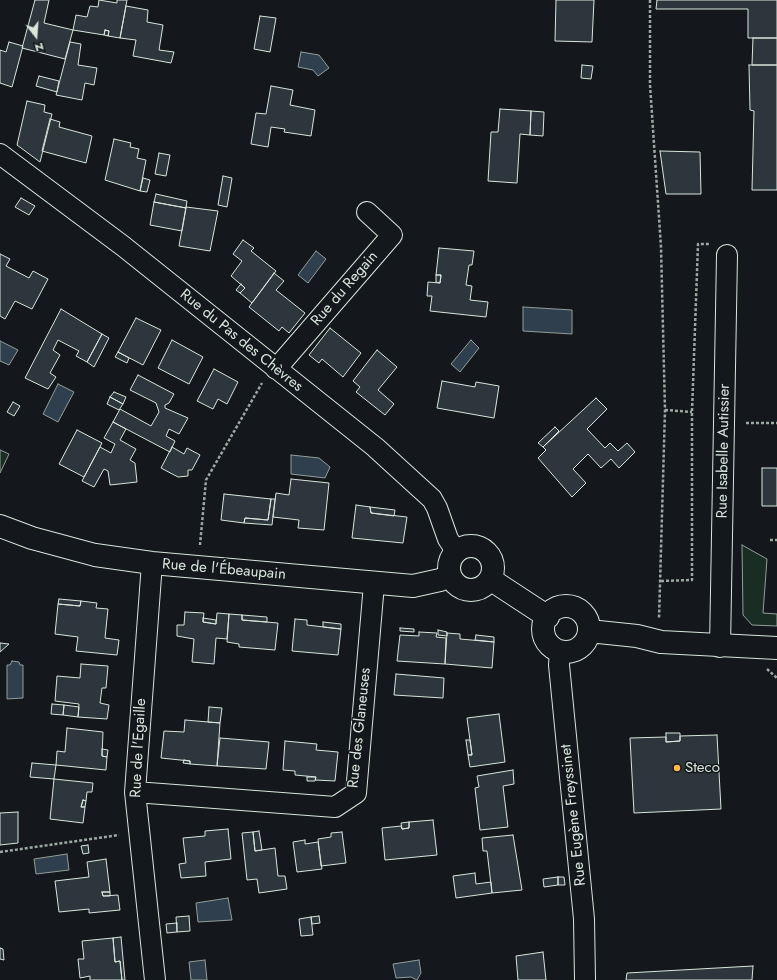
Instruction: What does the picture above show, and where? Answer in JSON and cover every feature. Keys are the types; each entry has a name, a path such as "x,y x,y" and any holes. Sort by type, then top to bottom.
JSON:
{"street":[{"name":"Rue du Pas des Chèvres","path":"0,154 122,246 375,447 421,488 435,504 448,539 456,551"},
{"name":"Rue du Regain","path":"276,369 392,234 367,212"},
{"name":"Rue Isabelle Autissier","path":"720,647 727,255"},
{"name":"Rue de l'Ébeaupain","path":"0,526 32,538 88,553 152,563 374,584 413,586 440,580 450,576"},
{"path":"476,546 488,553 494,566 490,579 480,588 473,590 459,587 450,576 449,562 456,551 462,547 476,546"},
{"name":"Rue de l'Egaille","path":"152,563 135,792 155,980"},
{"path":"490,579 548,617"},
{"name":"Rue des Glaneuses","path":"135,792 335,807 356,793 374,584"},
{"path":"559,608 574,608 586,617 589,631 584,644 579,648 573,651 560,651 548,643 544,630 548,617 559,608"},
{"path":"589,631 637,636 661,642 720,647 777,648"},
{"name":"Rue Eugène Freyssinet","path":"560,651 559,665 584,919 586,980"}],"path":[{"path":"650,0 650,85 661,247 665,410 659,620"},
{"path":"661,581 692,580 692,412 698,244 726,244 727,255"},
{"path":"199,567 206,480 263,381 276,369"},
{"path":"665,410 692,412"},
{"path":"744,422 777,423"},
{"path":"770,540 777,540"},
{"path":"0,852 139,832"}],"green space":[{"path":"0,450 9,454 0,473"},
{"path":"742,545 767,559 763,613 777,614 777,626 752,625 743,615"}],"water":[{"path":"301,52 319,55 329,68 318,76 313,70 298,67"},
{"path":"316,251 326,259 308,283 298,275"},
{"path":"523,307 572,310 572,334 523,331"},
{"path":"471,340 479,348 460,372 451,364"},
{"path":"0,341 18,350 9,365 0,361"},
{"path":"58,384 74,392 58,422 43,414"},
{"path":"291,455 319,458 330,467 325,478 291,474"},
{"path":"12,661 19,662 20,665 23,665 23,698 7,699 7,665 10,665"},
{"path":"67,854 69,870 36,874 34,859"},
{"path":"228,898 232,920 198,922 196,903"},
{"path":"205,960 207,980 191,980 189,962"},
{"path":"419,960 421,973 417,980 411,977 396,978 393,964"}],"building":[{"path":"35,0 49,0 44,23 73,30 65,59 22,48"},
{"path":"99,0 117,3 117,0 127,0 120,38 108,36 109,31 105,30 104,35 73,30 76,15 87,17 90,6 98,7"},
{"path":"556,0 594,0 592,42 555,41"},
{"path":"657,0 777,0 777,38 748,38 748,9 656,9"},
{"path":"126,6 148,10 147,22 163,25 159,50 174,52 171,63 133,56 136,40 120,38"},
{"path":"260,16 276,18 270,52 254,49"},
{"path":"105,30 109,31 108,36 104,35"},
{"path":"753,38 777,38 777,65 752,65"},
{"path":"9,42 23,46 12,87 0,83 0,50 6,52"},
{"path":"70,42 81,44 78,65 97,68 94,85 85,83 82,100 56,95"},
{"path":"582,65 593,66 591,79 581,78"},
{"path":"749,65 777,65 777,190 752,190 754,111 750,110"},
{"path":"39,76 59,81 57,92 36,86"},
{"path":"271,86 293,90 290,105 315,110 311,136 284,132 285,129 271,127 268,147 251,144 256,113 266,114"},
{"path":"27,101 45,105 44,112 52,114 40,162 17,145"},
{"path":"500,109 531,111 530,135 520,134 517,183 488,181 491,132 498,132"},
{"path":"531,111 544,112 543,136 530,135"},
{"path":"50,119 60,122 59,127 92,136 86,163 42,151"},
{"path":"114,139 131,143 130,147 139,149 137,158 146,160 140,191 105,180"},
{"path":"660,151 700,152 701,194 666,194"},
{"path":"159,153 170,155 166,176 155,174"},
{"path":"223,176 232,178 227,207 218,205"},
{"path":"143,178 150,180 147,192 140,191"},
{"path":"156,194 187,201 186,208 154,202"},
{"path":"21,198 35,206 29,215 15,207"},
{"path":"154,202 186,208 182,231 150,225"},
{"path":"186,207 218,211 210,251 179,246"},
{"path":"243,240 254,248 251,251 276,271 252,303 240,293 245,288 231,276 242,261 233,254"},
{"path":"439,248 474,251 472,265 469,265 466,285 472,286 470,300 488,302 486,317 430,311 432,296 427,296 428,282 440,283 441,275 436,275"},
{"path":"0,254 10,259 6,266 29,278 33,271 48,279 32,309 15,301 5,319 0,316"},
{"path":"274,273 284,281 276,290 305,313 289,333 282,327 279,331 249,307"},
{"path":"436,275 441,275 440,283 436,282"},
{"path":"241,284 245,288 240,293 236,290"},
{"path":"61,309 102,334 87,362 76,356 79,351 58,340 53,350 60,355 50,373 56,377 48,389 25,378"},
{"path":"136,318 161,330 143,365 118,352"},
{"path":"330,328 361,353 343,377 322,359 319,363 309,355"},
{"path":"102,334 109,338 94,367 87,362"},
{"path":"172,340 203,357 189,384 158,368"},
{"path":"377,350 397,367 378,390 394,404 385,415 356,392 360,387 353,381"},
{"path":"118,352 129,358 127,363 115,357"},
{"path":"214,369 238,382 227,404 218,399 213,409 197,401"},
{"path":"138,375 174,394 169,403 165,405 165,408 188,418 179,434 169,429 166,436 175,441 170,452 113,422 120,409 151,426 159,412 156,403 130,390"},
{"path":"442,381 475,387 476,382 499,386 494,418 437,408"},
{"path":"114,392 126,397 123,404 110,397"},
{"path":"110,397 123,404 119,410 107,404"},
{"path":"596,398 607,409 587,429 605,448 610,443 618,451 627,443 635,452 619,468 611,459 601,468 588,454 573,469 586,483 572,497 538,458 546,450 543,447"},
{"path":"13,402 20,406 14,416 7,412"},
{"path":"113,422 126,429 120,440 136,449 130,460 135,463 137,482 110,485 108,471 104,469 94,487 82,481 100,447 111,453 115,444 104,438"},
{"path":"555,427 559,431 543,447 538,443"},
{"path":"77,430 102,443 84,477 59,464"},
{"path":"172,447 184,454 187,448 200,455 192,470 188,470 188,476 178,477 161,468"},
{"path":"762,468 777,468 777,506 762,506"},
{"path":"291,479 329,483 324,530 298,528 299,520 273,517 276,493 289,495"},
{"path":"224,494 271,499 268,520 245,518 244,523 221,520"},
{"path":"271,499 275,499 272,525 244,523 245,518 268,520"},
{"path":"356,505 370,507 371,513 407,517 403,543 352,538"},
{"path":"370,507 395,510 394,516 371,513"},
{"path":"59,599 81,601 80,606 58,604"},
{"path":"81,601 97,603 96,608 108,609 105,638 119,640 117,655 76,651 78,637 55,634 58,604 80,606"},
{"path":"185,612 204,613 203,622 216,624 217,613 229,614 227,639 216,638 214,664 192,662 194,639 177,636 177,625 184,625"},
{"path":"229,614 242,615 242,620 278,623 275,650 239,647 239,644 227,642"},
{"path":"242,615 267,617 267,622 242,620"},
{"path":"203,618 216,620 216,624 203,622"},
{"path":"295,619 307,620 307,625 341,629 338,655 292,651"},
{"path":"323,622 341,624 341,629 323,627"},
{"path":"400,628 414,629 414,632 400,631"},
{"path":"438,630 447,632 447,636 438,635"},
{"path":"419,632 437,633 436,637 446,638 445,664 397,661 400,635 419,636"},
{"path":"447,633 460,634 460,639 494,642 492,668 445,664"},
{"path":"476,635 494,637 494,642 475,640"},
{"path":"0,643 9,644 0,652"},
{"path":"81,664 108,666 106,688 102,688 100,703 109,705 107,719 78,717 79,704 55,701 57,676 80,678"},
{"path":"396,674 444,678 443,698 394,695"},
{"path":"52,704 64,705 63,715 51,714"},
{"path":"64,705 79,707 78,717 63,715"},
{"path":"209,707 222,708 220,723 208,722"},
{"path":"499,714 505,762 470,767 468,755 472,755 467,718"},
{"path":"185,720 220,723 217,766 190,764 190,761 161,758 164,731 184,732"},
{"path":"67,728 103,732 102,756 107,757 106,770 56,765 57,751 65,752"},
{"path":"666,733 680,733 680,741 666,742"},
{"path":"717,735 721,809 634,813 630,738 666,737 666,742 680,741 680,736"},
{"path":"220,738 269,742 266,769 217,766"},
{"path":"466,740 470,740 472,755 468,755"},
{"path":"285,741 317,744 316,750 338,752 335,781 315,780 316,777 295,775 295,771 283,770"},
{"path":"102,749 108,750 107,757 102,756"},
{"path":"184,760 190,761 190,764 183,763"},
{"path":"32,763 56,765 54,779 30,777"},
{"path":"513,770 514,784 503,786 508,827 480,830 475,788 479,787 477,776"},
{"path":"307,777 316,777 315,781 307,781"},
{"path":"54,779 93,783 92,792 87,792 86,801 83,800 81,807 85,807 83,823 50,819"},
{"path":"83,800 86,801 85,807 81,807"},
{"path":"18,812 18,843 0,845 0,813"},
{"path":"433,820 437,855 385,860 382,828 401,826 402,829 409,828 409,822"},
{"path":"409,822 409,828 402,829 401,823"},
{"path":"228,829 231,859 205,862 206,876 181,878 179,864 186,863 183,838 205,836 205,831"},
{"path":"259,831 262,850 255,851 253,832"},
{"path":"253,832 255,851 275,848 278,876 285,876 287,889 259,893 257,879 247,880 242,833"},
{"path":"342,832 346,863 321,866 318,839 331,837 331,833"},
{"path":"513,835 522,890 492,893 487,851 483,851 482,838"},
{"path":"305,840 305,844 318,842 322,869 297,872 293,842"},
{"path":"88,845 89,853 83,854 81,846"},
{"path":"106,859 110,892 102,892 103,896 118,895 120,910 89,913 89,909 59,912 55,881 89,877 87,862"},
{"path":"475,873 476,884 491,882 492,893 456,898 453,876"},
{"path":"558,877 564,877 565,885 558,885"},
{"path":"558,877 558,885 544,887 543,879"},
{"path":"102,892 110,892 110,896 103,896"},
{"path":"189,916 190,931 177,932 176,917"},
{"path":"319,916 320,923 312,924 311,917"},
{"path":"311,917 313,935 301,936 299,919"},
{"path":"177,923 177,932 167,933 166,924"},
{"path":"121,937 125,980 122,980 120,961 115,962 113,938"},
{"path":"113,938 115,962 120,961 122,980 90,980 90,976 80,978 78,959 84,959 82,941"},
{"path":"0,948 3,949 4,960 0,959"},
{"path":"543,952 546,980 518,980 516,956"},
{"path":"753,966 752,980 626,980 627,973"}],"place":[{"name":"Steco","path":"677,768"}]}
